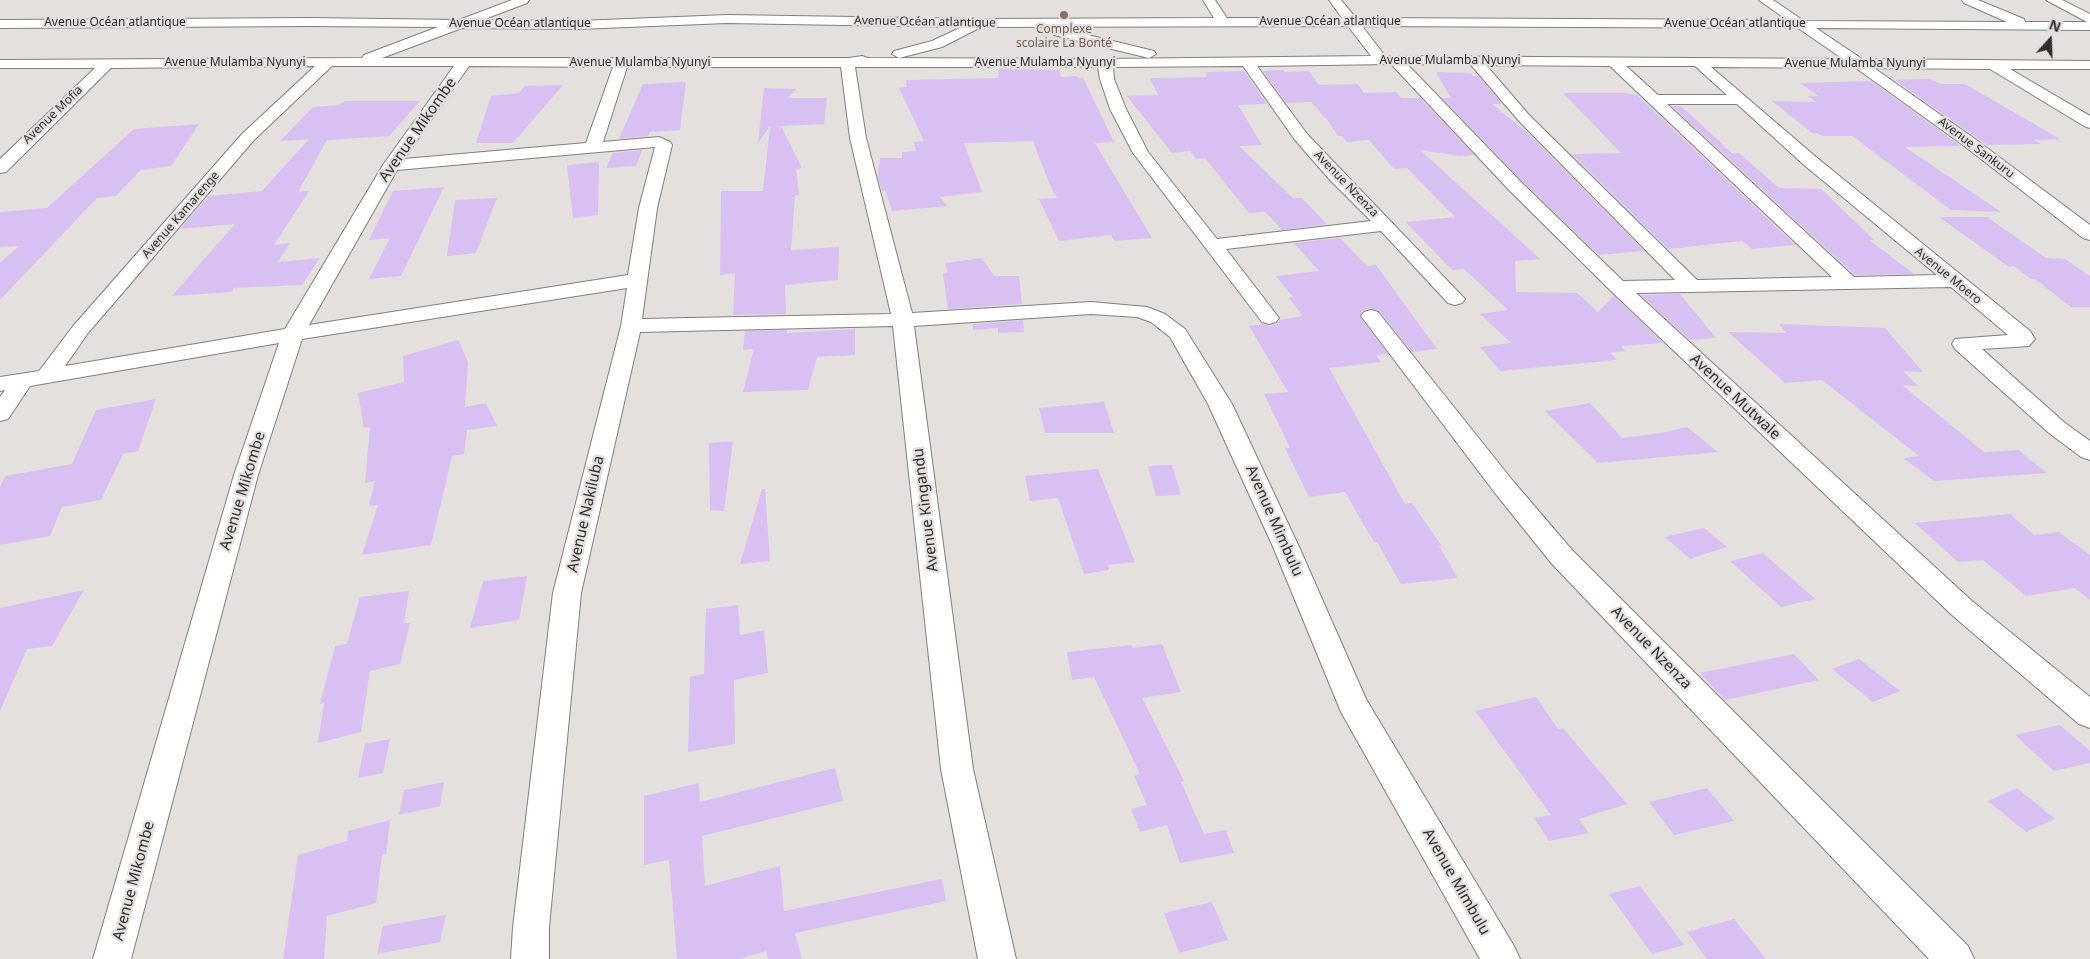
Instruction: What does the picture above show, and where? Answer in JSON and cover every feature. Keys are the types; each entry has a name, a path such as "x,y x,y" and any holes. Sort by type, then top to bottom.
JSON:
{"street":[{"path":"355,63 523,0"},
{"path":"1209,0 1223,23"},
{"name":"Avenue Mutwale","path":"1335,0 1388,61 1618,287 1962,608 2090,715"},
{"name":"Avenue Sankuru","path":"1765,0 1860,64 1969,142 2090,234"},
{"path":"1968,0 2028,26"},
{"path":"2052,0 2090,20"},
{"name":"Avenue Océan atlantique","path":"5,24 578,25 727,19 982,23 1353,22 2090,26"},
{"path":"847,63 937,44 982,23"},
{"path":"1018,23 1186,62"},
{"path":"0,35 5,24"},
{"name":"Avenue Nzenza","path":"1247,61 1301,138 1455,299"},
{"path":"1475,61 1524,118 1690,285"},
{"name":"Avenue Mulamba Nyunyi","path":"0,64 1475,61 2090,65"},
{"name":"Avenue Kamarenge","path":"46,377 82,329 248,137 328,62"},
{"path":"1614,62 1849,283"},
{"path":"391,166 593,147 622,63"},
{"name":"Avenue Kingandu","path":"847,63 858,138 903,320 957,769 997,959"},
{"path":"1105,63 1107,79 1115,102 1141,153 1269,318"},
{"name":"Avenue Moero","path":"1698,63 1953,281 2024,339 1963,344 2056,428 2090,452"},
{"name":"Avenue Mofia","path":"0,168 106,64"},
{"name":"Avenue Mikombe","path":"112,959 246,475 293,334 391,166 464,64"},
{"path":"1994,64 2090,123"},
{"path":"1656,101 1740,100"},
{"name":"Avenue Nakiluba","path":"530,959 532,917 567,593 631,326 648,208 664,145 658,142 593,147"},
{"path":"1214,245 1386,225"},
{"path":"0,414 11,382 293,334 637,280"},
{"path":"1618,287 1953,281"},
{"name":"Avenue Mimbulu","path":"631,326 903,320 1091,308 1122,309 1158,318 1178,333 1220,404 1287,549 1352,703 1501,959"},
{"name":"Avenue Nzenza","path":"1371,316 1498,480 1562,557 1956,959"}],"building":[{"path":"998,69 1060,70 1061,77 1077,76 1078,78 1083,78 1114,142 1095,143 1152,238 1114,241 1111,235 1059,241 1039,199 1057,198 1049,183 1033,141 964,143 982,192 940,197 947,206 892,211 885,190 882,191 878,177 880,158 902,158 902,152 916,151 914,142 924,141 899,88 907,87 906,80 999,78"},
{"path":"1283,70 1285,72 1309,71 1319,85 1358,84 1364,93 1396,92 1401,98 1420,98 1474,155 1460,156 1420,150 1540,259 1515,261 1516,292 1577,293 1598,312 1614,296 1663,343 1621,346 1625,351 1610,353 1617,360 1500,371 1480,347 1511,343 1480,314 1508,310 1464,269 1452,270 1406,222 1455,217 1407,168 1394,169 1369,140 1347,142 1342,136 1338,136 1329,122 1311,102 1286,103 1263,71"},
{"path":"1244,71 1267,104 1238,105 1262,145 1239,146 1293,198 1302,198 1327,224 1282,230 1265,212 1249,213 1205,158 1196,159 1190,151 1172,153 1127,96 1158,95 1150,78 1207,77 1206,72"},
{"path":"1436,72 1471,73 1473,76 1478,76 1502,104 1492,104 1531,136 1644,251 1599,255 1522,181 1442,98 1451,98"},
{"path":"1930,79 1941,84 1965,84 2060,139 2033,140 2041,144 1987,145 1895,80"},
{"path":"1871,81 1961,146 1905,147 2001,212 1951,210 1852,136 1822,136 1812,133 1772,101 1816,102 1808,96 1818,96 1800,83"},
{"path":"686,82 680,130 650,132 648,136 619,139 643,84"},
{"path":"563,85 513,143 476,143 491,96 519,93 525,86"},
{"path":"764,88 796,89 789,98 827,98 824,124 781,126 802,168 796,169 799,195 795,195 791,250 839,247 838,280 785,285 786,314 733,315 735,273 720,275 721,191 763,191 770,126 758,143"},
{"path":"1563,93 1626,93 1637,95 1795,245 1752,249 1742,241 1668,249 1572,154 1621,153"},
{"path":"345,101 420,101 389,136 327,140 298,192 309,191 274,245 290,243 278,262 320,258 302,285 234,288 232,292 172,296 235,224 180,229 209,196 262,191 309,139 280,141 313,107 339,105"},
{"path":"1672,106 1681,106 1732,153 1739,153 1779,188 1821,189 1874,240 1869,240 1914,274 1855,275"},
{"path":"199,124 171,166 141,170 116,196 97,198 0,300 0,263 19,246 0,247 0,212 47,208 134,129"},
{"path":"642,150 636,166 606,168 613,153"},
{"path":"599,162 598,215 573,218 567,165"},
{"path":"444,187 401,276 369,279 390,238 369,240 393,191"},
{"path":"497,198 476,253 447,256 455,200"},
{"path":"1939,217 1987,217 2046,258 2065,259 2090,276 2090,307 2071,307 2035,279 2031,279 2014,266 2009,267"},
{"path":"1340,238 1367,266 1376,265 1437,349 1412,352 1379,311 1370,308 1362,311 1360,317 1388,354 1376,355 1381,362 1329,368 1405,504 1412,503 1442,546 1439,546 1458,578 1401,584 1345,492 1309,497 1285,448 1290,448 1264,394 1288,392 1249,326 1261,324 1270,326 1277,324 1280,320 1303,316 1289,298 1293,297 1276,276 1319,271 1294,243"},
{"path":"982,258 994,276 1019,276 1022,304 948,309 943,273 948,272 945,263"},
{"path":"1680,294 1716,338 1690,340 1641,295"},
{"path":"1023,320 1024,332 998,333 998,328 973,330 973,324"},
{"path":"1779,324 1885,328 1923,372 1903,371 1918,386 1902,385 1984,452 2018,450 2047,473 1934,481 1903,458 1919,456 1822,380 1785,383 1728,332 1786,333"},
{"path":"855,329 855,355 817,357 808,390 743,392 754,349 743,350 745,331 787,330 787,333"},
{"path":"458,340 468,362 465,407 486,403 497,426 467,430 464,454 452,456 431,545 362,555 378,505 369,506 375,481 365,483 370,427 364,428 358,393 404,382 403,356"},
{"path":"156,399 138,451 123,454 101,500 62,507 50,536 0,545 0,487 5,476 72,464 96,410"},
{"path":"1104,402 1114,433 1045,433 1039,408"},
{"path":"1590,403 1622,438 1662,433 1687,427 1718,452 1598,463 1545,411"},
{"path":"733,441 724,511 710,510 709,443"},
{"path":"1172,465 1181,495 1156,496 1148,466"},
{"path":"1098,469 1135,562 1108,565 1109,570 1084,574 1058,498 1030,501 1025,476"},
{"path":"762,489 765,489 770,561 740,564"},
{"path":"2010,514 2034,535 2059,532 2090,555 2090,600 2075,588 2026,596 1983,560 1958,562 1915,523"},
{"path":"1704,528 1727,547 1690,559 1665,537"},
{"path":"1763,553 1815,599 1781,607 1730,561"},
{"path":"527,576 519,620 470,628 483,581"},
{"path":"84,590 52,646 27,649 0,711 0,608"},
{"path":"409,591 404,623 410,623 400,664 370,671 361,732 318,743 324,703 320,704 335,646 347,644 360,597"},
{"path":"738,605 740,635 764,630 768,673 734,680 735,744 688,752 690,677 704,674 706,609"},
{"path":"1162,644 1181,692 1142,698 1184,781 1181,782 1204,834 1226,830 1234,853 1180,863 1167,825 1140,832 1131,809 1147,805 1134,776 1140,774 1094,677 1072,680 1067,652 1131,645 1133,648"},
{"path":"1794,654 1819,680 1725,700 1700,673"},
{"path":"1859,659 1900,691 1873,702 1832,669"},
{"path":"1536,697 1558,729 1563,728 1627,804 1579,819 1589,833 1549,841 1534,818 1551,815 1475,711"},
{"path":"2060,725 2090,751 2090,763 2054,771 2015,735"},
{"path":"390,739 383,773 358,778 365,744"},
{"path":"835,768 843,801 702,836 705,886 780,866 784,911 942,879 946,901 795,933 802,959 768,959 766,951 740,959 677,959 669,860 644,865 644,796 699,783 700,802"},
{"path":"444,782 440,806 399,815 404,790"},
{"path":"1707,788 1734,821 1674,835 1649,802"},
{"path":"2017,788 2055,819 2026,832 1988,801"},
{"path":"390,820 386,854 382,855 376,903 327,916 324,959 283,959 298,855 347,841 348,831"},
{"path":"1640,886 1684,945 1652,954 1609,894"},
{"path":"1212,902 1228,940 1179,953 1164,913"},
{"path":"446,915 440,942 377,954 383,926"},
{"path":"1734,919 1766,959 1707,959 1687,932"}],"place":[{"name":"Complexe scolaire La Bonté","path":"1064,15"}]}
